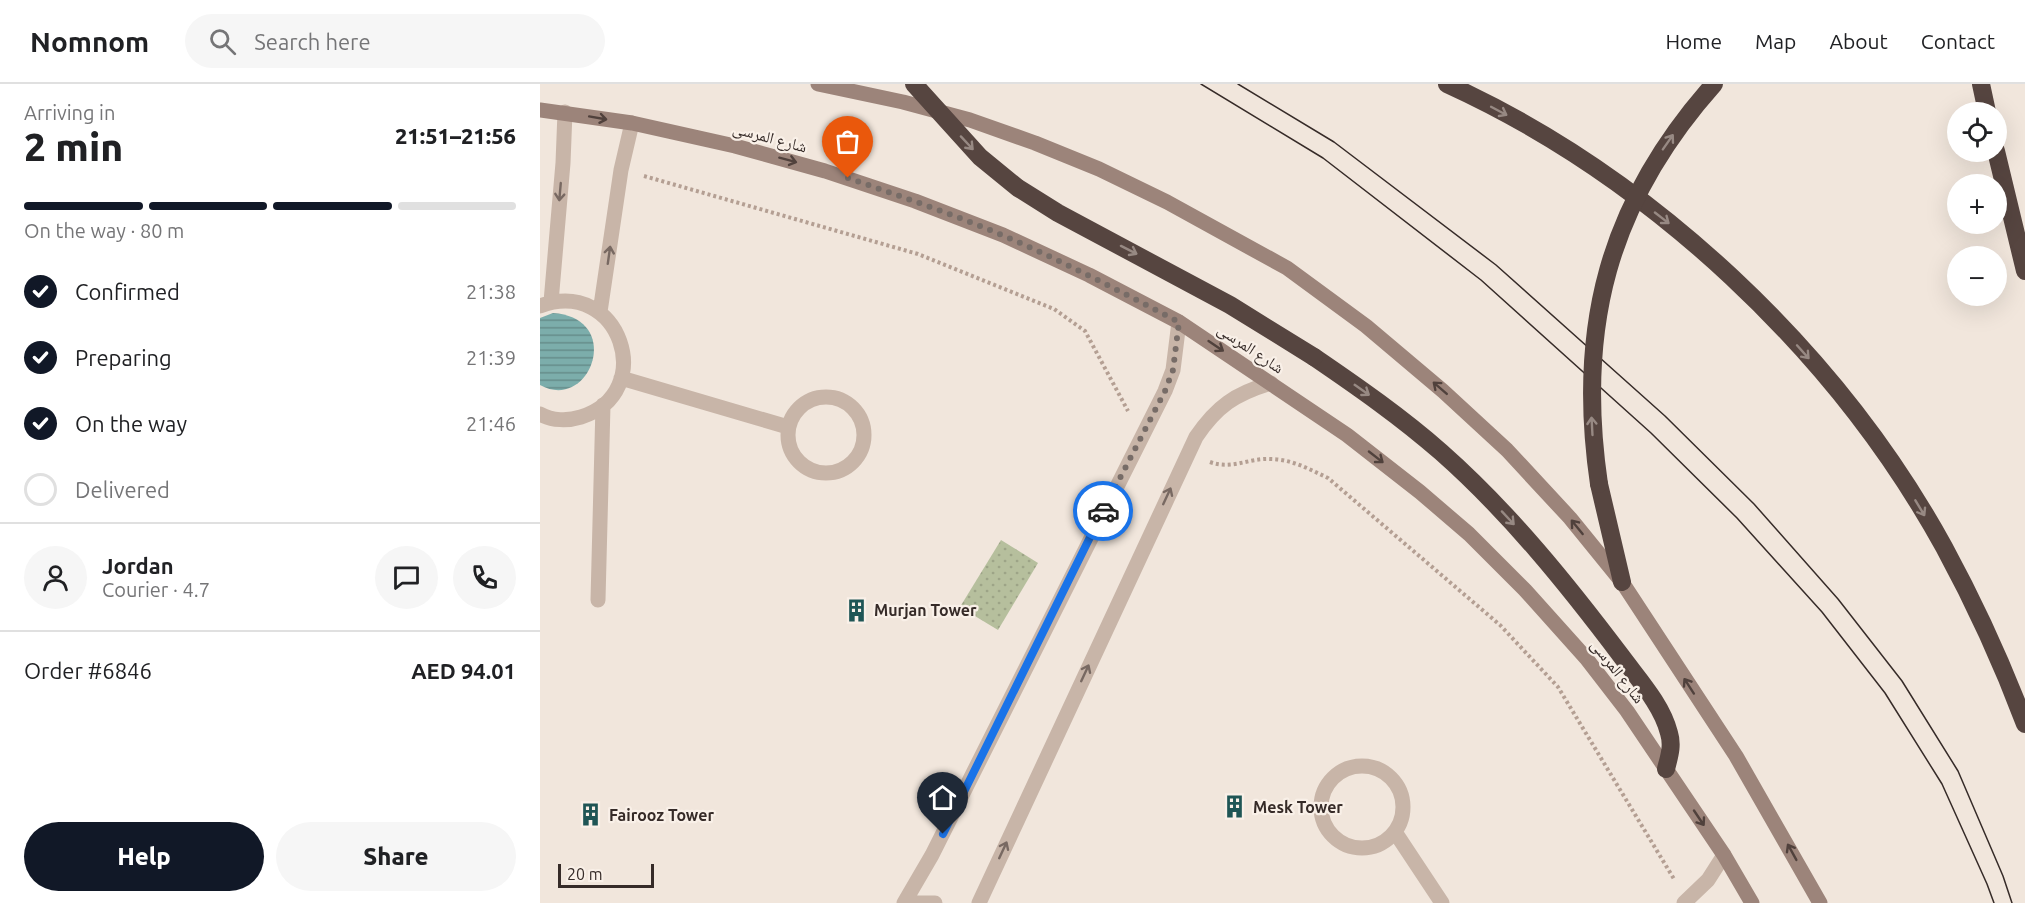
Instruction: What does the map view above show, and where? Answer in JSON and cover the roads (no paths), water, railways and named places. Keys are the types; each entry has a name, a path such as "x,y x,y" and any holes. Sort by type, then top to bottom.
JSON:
{"highway":[{"path":"914,84 980,157 1018,188 1059,213 1222,300 1314,357 1418,432 1470,478 1525,536 1604,632 1656,703 1670,735 1671,752 1666,769"},
{"path":"1447,84 1519,121 1577,156 1632,195 1727,274 1783,329 1856,414 1908,488 1943,545 2003,666 2025,724"},
{"path":"1622,582 1599,484 1592,441 1592,352 1598,309 1623,225 1642,184 1664,146 1690,110 1714,84"},
{"path":"1980,84 1984,102"},
{"path":"1999,162 2025,271"}],"main road":[{"path":"818,84 903,102 970,120 1099,169 1167,202 1287,268 1366,326 1499,442 1570,518 1622,582 1736,756 1820,903"},
{"name":"شارع المرسى","path":"540,110 632,123 735,146 825,171 915,201 1003,235 1078,270 1179,322 1347,435 1469,534 1525,590 1586,657 1627,711 1724,855 1752,903"}],"street":[{"path":"540,414 560,420 575,419 591,414 614,393 621,378 624,360 622,342 613,326 600,312 585,304 568,301 545,304 563,163 565,112"},
{"path":"600,312 621,170 632,123"},
{"path":"904,903 932,855 1165,391 1173,370 1179,322"},
{"path":"621,378 788,427"},
{"path":"979,903 1196,437 1209,418 1227,402 1248,390 1271,383"},
{"path":"819,396 834,397 848,403 858,413 864,428 864,443 858,457 847,468 832,473 817,473 804,467 793,456 787,442 788,427 794,413 805,402 819,396"},
{"path":"598,600 603,405"},
{"path":"1354,766 1368,766 1382,770 1393,779 1401,791 1402,820 1395,832 1384,842 1371,847 1357,848 1343,844 1332,835 1324,823 1321,808 1323,794 1330,781 1340,772 1354,766"},
{"path":"1395,832 1442,903"},
{"path":"1684,903 1708,880 1724,855"},
{"path":"912,903 935,903"}],"water":[{"path":"553,313 575,319 588,330 594,345 592,361 585,376 573,386 558,390 540,385 540,318"}],"tram line":[{"path":"1201,84 1323,158 1481,280 1651,433 1737,518 1822,612 1885,693 1942,784 1994,903"},
{"path":"1238,84 1334,142 1496,265 1665,416 1754,504 1838,599 1902,681 1958,771 2003,876 2012,903"}],"place":[{"name":"Murjan Tower","path":"856,610"},
{"name":"Mesk Tower","path":"1235,807"},
{"name":"Fairooz Tower","path":"591,815"}]}
